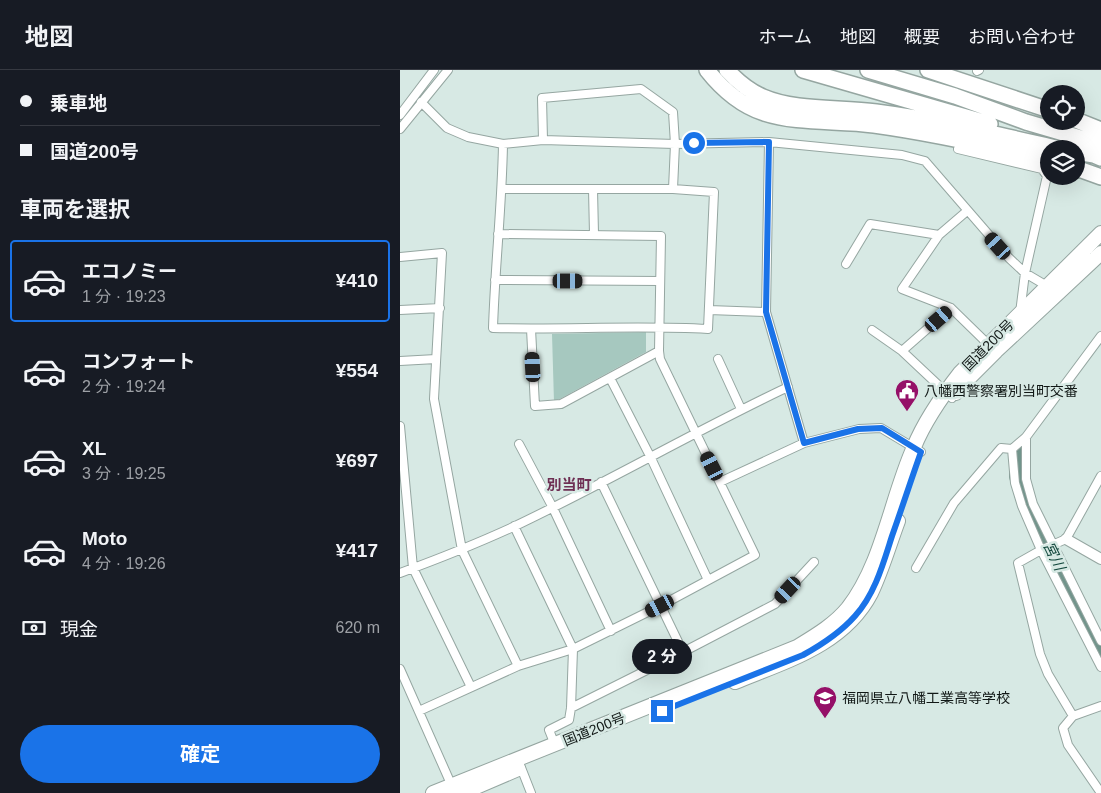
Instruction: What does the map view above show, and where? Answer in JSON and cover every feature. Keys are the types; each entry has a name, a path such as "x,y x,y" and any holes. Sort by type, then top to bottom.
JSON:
{"highway":[{"path":"707,70 726,91 738,100 751,108 772,115 899,128 1040,158"},
{"path":"727,70 737,81 750,90 778,102 886,113 1040,145"},
{"path":"803,70 993,125 1040,141"},
{"path":"857,70 955,96"},
{"path":"868,70 955,96 1099,146"},
{"path":"928,70 1040,107"},
{"path":"1085,130 1099,146"},
{"path":"1085,150 1099,146"},
{"path":"1085,171 1101,177"},
{"name":"国道200号","path":"1024,318 1047,286 1101,233"},
{"name":"国道200号","path":"433,793 456,791 519,764 803,655 840,632 856,615 870,595 880,574 925,424 948,395 960,373 992,348 1024,318 1101,253"},
{"name":"国道200号","path":"519,764 555,745 797,647 815,637 847,609 856,596 872,565 917,450"}],"street":[{"path":"400,115 434,70"},
{"path":"400,129 448,70"},
{"path":"543,140 542,98 641,89 673,112 675,144 673,189"},
{"path":"422,102 447,128 468,137 503,144 543,140 675,144 769,142 902,155 925,161 1009,258 1025,273 1047,286"},
{"path":"769,142 766,312 804,443"},
{"path":"502,189 673,189 714,192 708,330 660,327 493,328 503,144"},
{"path":"958,149 1042,169 1047,176 1025,273 1024,318"},
{"path":"593,189 594,234"},
{"path":"967,211 939,234 902,289 951,308 992,348"},
{"path":"846,264 870,224 939,234"},
{"path":"419,710 518,666 573,649 660,606 755,555 660,359 662,236 498,234"},
{"path":"400,257 442,253 434,399 462,550 518,666"},
{"path":"495,280 660,281"},
{"path":"400,310 440,308"},
{"path":"902,351 951,308"},
{"path":"709,310 766,312"},
{"path":"531,329 534,406 561,404 659,352"},
{"path":"872,330 902,351 948,395"},
{"path":"916,568 954,503 1001,448 1012,449 1026,437 1101,336"},
{"path":"400,362 436,359"},
{"path":"718,359 741,409"},
{"path":"610,378 650,456 708,580"},
{"path":"400,573 462,550 514,526 741,409 788,387"},
{"path":"400,426 413,568 471,687"},
{"path":"720,482 804,443 858,429 882,428 917,450"},
{"path":"1026,437 1026,479 1033,504 1048,547 1101,667"},
{"path":"519,444 552,506 611,631"},
{"path":"1012,449 1015,483 1022,506 1048,547 1101,641"},
{"path":"1073,716 1048,674 1040,654 1018,562 1066,539 1101,476"},
{"path":"601,482 683,652"},
{"path":"514,526 573,649 569,720 549,730 555,745"},
{"path":"1066,539 1101,559"},
{"path":"571,708 775,604 814,562"},
{"path":"400,669 456,791"},
{"path":"1101,706 1073,716 1063,728 1068,745 1101,793"},
{"path":"519,764 531,793"}],"green space":[{"path":"646,332 646,352 554,402 552,334"}],"waterway":[{"name":"宮川","path":"1018,456 1018,476 1024,497 1101,653"}],"place":[{"name":"八幡西警察署別当町交番","path":"907,412"},
{"name":"福岡県立八幡工業高等学校","path":"825,719"}],"district":[{"name":"別当町","path":"569,485"}],"route":[{"path":"662,711 803,655 840,632 856,615 870,595 880,574 921,452 882,428 858,429 804,443 766,312 769,142 694,143"}]}
